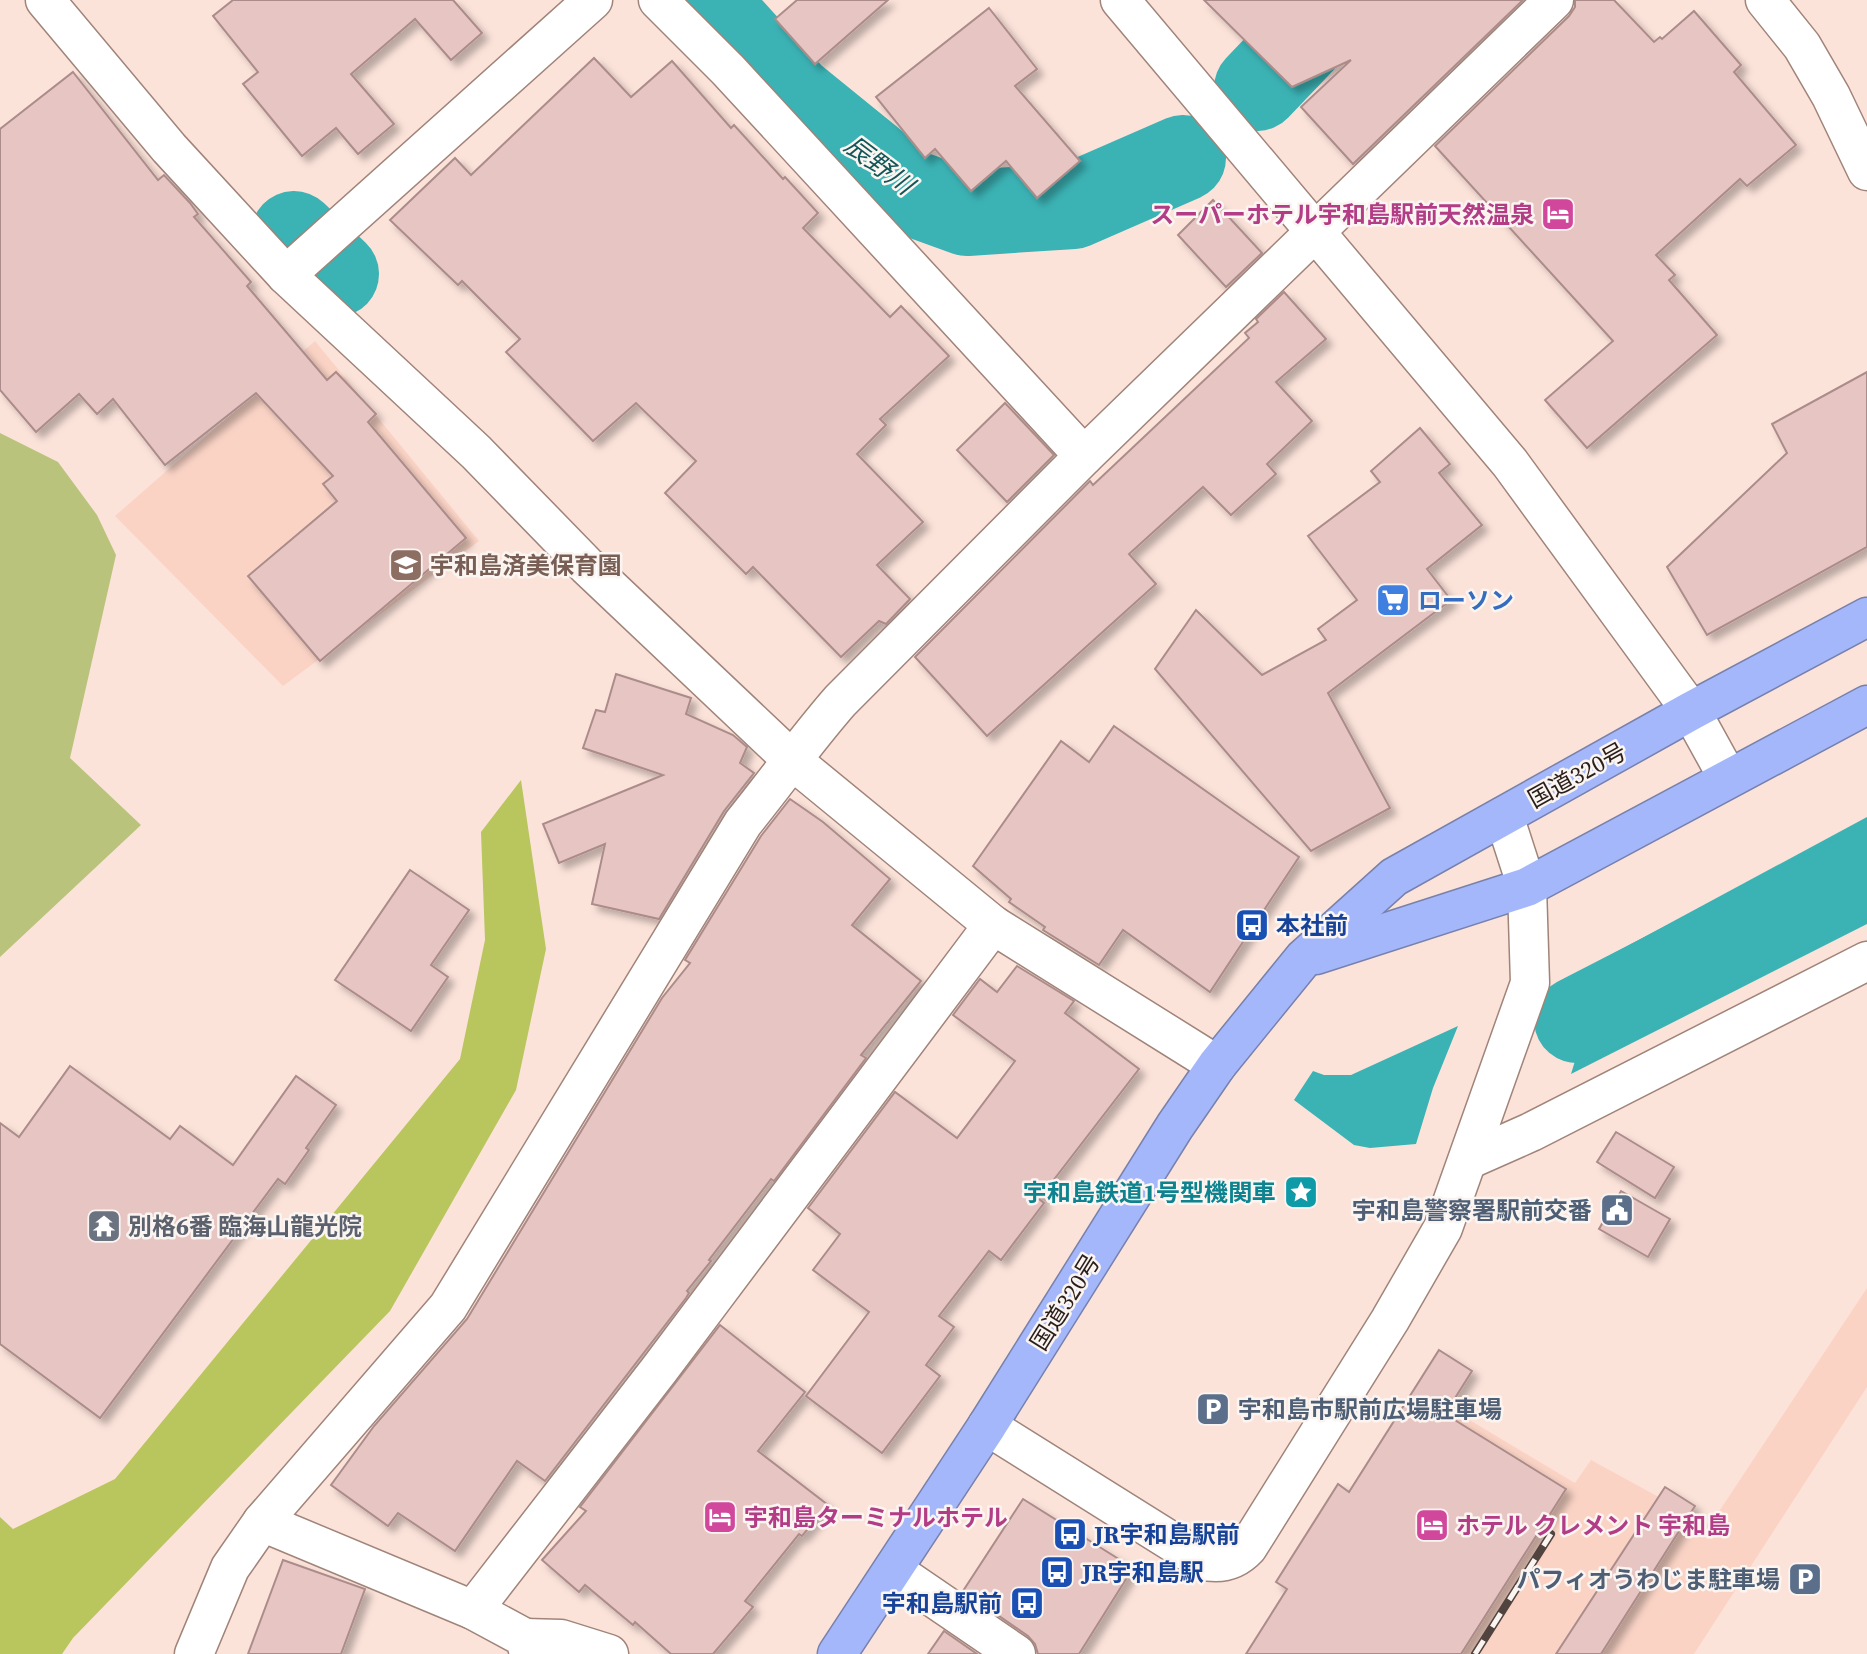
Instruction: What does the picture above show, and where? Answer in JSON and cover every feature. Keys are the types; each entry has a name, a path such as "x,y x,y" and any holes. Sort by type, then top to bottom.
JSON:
{"highway":[{"name":"国道320号","path":"837,1654 987,1426 1175,1126 1217,1065 1304,958 1394,877 1867,617"},
{"path":"1304,958 1527,887 1867,705"}],"street":[{"path":"45,0 169,148 304,259 475,452 587,566 803,747 993,925 1217,1065"},
{"path":"304,259 593,0"},
{"path":"658,0 728,70 1084,456"},
{"path":"194,1654 230,1568 262,1522 448,1307 743,823 840,701 1084,456 1554,0"},
{"path":"1765,0 1802,46 1831,96 1867,172"},
{"path":"1126,2 1510,463 1691,712 1728,778"},
{"path":"987,1426 1201,1560 1215,1563 1240,1556 1248,1547 1443,1228 1530,983 1527,887 1504,816"},
{"path":"473,1610 659,1370 993,925"},
{"path":"1468,1160 1531,1132 1867,961"},
{"path":"262,1522 473,1610 527,1646 561,1639 608,1654"},
{"path":"893,1570 1016,1654"}],"shaded area":[{"path":"315,341 479,541 283,686 115,516"},
{"path":"1867,1288 1867,1387 1694,1654 1278,1654 1443,1404 1575,1483 1591,1460 1710,1525"}],"green space":[{"path":"0,433 58,462 97,515 116,555 70,758 141,825 0,957"},
{"path":"521,780 546,949 516,1090 390,1311 73,1638 62,1654 0,1654 0,1517 13,1529 115,1479 460,1059 485,940 481,832"}],"water":[{"path":"1867,817 1867,924 1571,1074 1607,957"},
{"path":"1458,1026 1433,1088 1416,1144 1370,1148 1354,1145 1294,1100 1313,1071 1324,1075 1351,1075"}],"building":[{"path":"233,0 453,0 482,33 451,60 415,19 351,74 394,124 358,154 336,128 302,156 243,84 258,72 213,16"},
{"path":"797,0 888,0 815,64 775,19"},
{"path":"1204,0 1523,0 1353,164 1301,107 1351,60 1292,87"},
{"path":"1575,0 1614,0 1654,42 1660,37 1662,39 1694,11 1741,65 1734,72 1796,145 1747,186 1740,179 1656,255 1675,275 1669,280 1717,335 1587,448 1545,400 1613,341 1435,146 1569,16 1575,7"},
{"path":"989,8 1037,69 1015,86 1080,161 1037,198 1006,161 971,191 935,149 925,158 876,97"},
{"path":"594,58 631,97 672,61 731,128 734,125 818,213 803,228 890,317 901,306 949,356 880,419 886,425 857,454 923,522 877,565 910,599 886,624 879,621 841,657 753,567 746,574 665,493 696,461 636,403 593,441 506,352 520,339 462,281 458,285 390,220 455,158 471,175"},
{"path":"73,72 158,180 164,175 190,203 198,214 194,217 251,282 247,286 327,380 336,372 376,414 368,422 466,538 320,661 248,576 337,501 323,484 333,476 256,393 165,465 113,399 97,414 79,394 36,432 0,390 0,129"},
{"path":"1213,200 1262,253 1226,287 1178,235"},
{"path":"1284,292 1326,339 1276,382 1312,421 1267,464 1276,474 1231,515 1203,487 1129,554 1156,584 987,736 915,657 1090,481 1093,485 1249,338 1245,333"},
{"path":"1867,372 1867,547 1707,635 1667,567 1787,453 1772,424"},
{"path":"1005,403 1054,455 1007,502 957,450"},
{"path":"1420,428 1450,464 1439,473 1482,525 1427,569 1451,600 1328,693 1390,808 1311,851 1155,669 1196,610 1262,675 1326,640 1318,629 1357,600 1308,536 1380,482 1371,471"},
{"path":"616,674 691,698 686,714 733,735 747,747 740,763 754,773 724,811 659,919 592,904 605,844 559,863 543,824 663,775 583,748 596,710 605,712"},
{"path":"1114,726 1299,857 1210,992 1123,930 1099,965 1043,930 1045,927 1009,902 1011,899 973,866 1061,741 1089,762"},
{"path":"790,799 823,822 890,879 852,925 921,981 861,1055 866,1058 774,1181 771,1179 709,1260 711,1261 687,1291 689,1293 686,1298 545,1481 517,1461 455,1551 398,1513 388,1526 331,1485 374,1426 467,1319 662,998 690,963 685,960 761,836"},
{"path":"410,870 469,910 431,965 448,977 411,1031 335,980"},
{"path":"1017,966 1074,1001 1065,1013 1139,1069 1039,1199 1044,1203 1001,1260 989,1251 939,1316 954,1327 926,1365 940,1376 882,1453 806,1396 869,1312 813,1270 840,1234 808,1208 895,1092 957,1138 1015,1061 953,1015 980,979 997,992"},
{"path":"70,1066 170,1139 180,1126 233,1165 296,1076 336,1105 285,1184 278,1179 100,1418 0,1344 0,1123 19,1137"},
{"path":"1616,1132 1674,1167 1655,1198 1597,1162"},
{"path":"1621,1191 1670,1219 1648,1257 1599,1229"},
{"path":"720,1325 805,1392 758,1451 828,1505 802,1536 799,1534 745,1601 753,1607 713,1654 671,1654 635,1622 633,1625 585,1585 579,1592 542,1560 586,1511 580,1507"},
{"path":"1439,1350 1472,1371 1445,1414 1566,1489 1461,1654 1246,1654 1287,1589 1276,1582 1338,1484 1349,1492"},
{"path":"1665,1487 1695,1506 1601,1654 1556,1654"},
{"path":"1023,1499 1133,1568 1079,1654 1038,1654 1035,1644 1028,1636 963,1591"},
{"path":"283,1560 365,1589 341,1654 248,1654"},
{"path":"944,1631 977,1654 928,1654"}],"waterway":[{"name":"辰野川","path":"704,0 792,97 909,192 967,213 1073,206 1183,158"},
{"name":"辰野川","path":"1257,88 1341,0"},
{"path":"294,234 336,274"},
{"path":"1577,1020 1867,871"}],"railway":[{"path":"1475,1654 1551,1534"}],"place":[{"name":"スーパーホテル宇和島駅前天然温泉","path":"1558,214"},
{"name":"宇和島済美保育園","path":"406,565"},
{"name":"ローソン","path":"1393,600"},
{"name":"本社前","path":"1252,925"},
{"name":"宇和島鉄道1号型機関車","path":"1301,1192"},
{"name":"宇和島警察署駅前交番","path":"1617,1210"},
{"name":"別格6番 臨海山龍光院","path":"104,1226"},
{"name":"宇和島市駅前広場駐車場","path":"1213,1409"},
{"name":"宇和島ターミナルホテル","path":"720,1517"},
{"name":"ホテル クレメント 宇和島","path":"1432,1525"},
{"name":"JR宇和島駅前","path":"1070,1534"},
{"name":"JR宇和島駅","path":"1057,1572"},
{"name":"パフィオうわじま駐車場","path":"1805,1579"},
{"name":"宇和島駅前","path":"1027,1603"}]}
